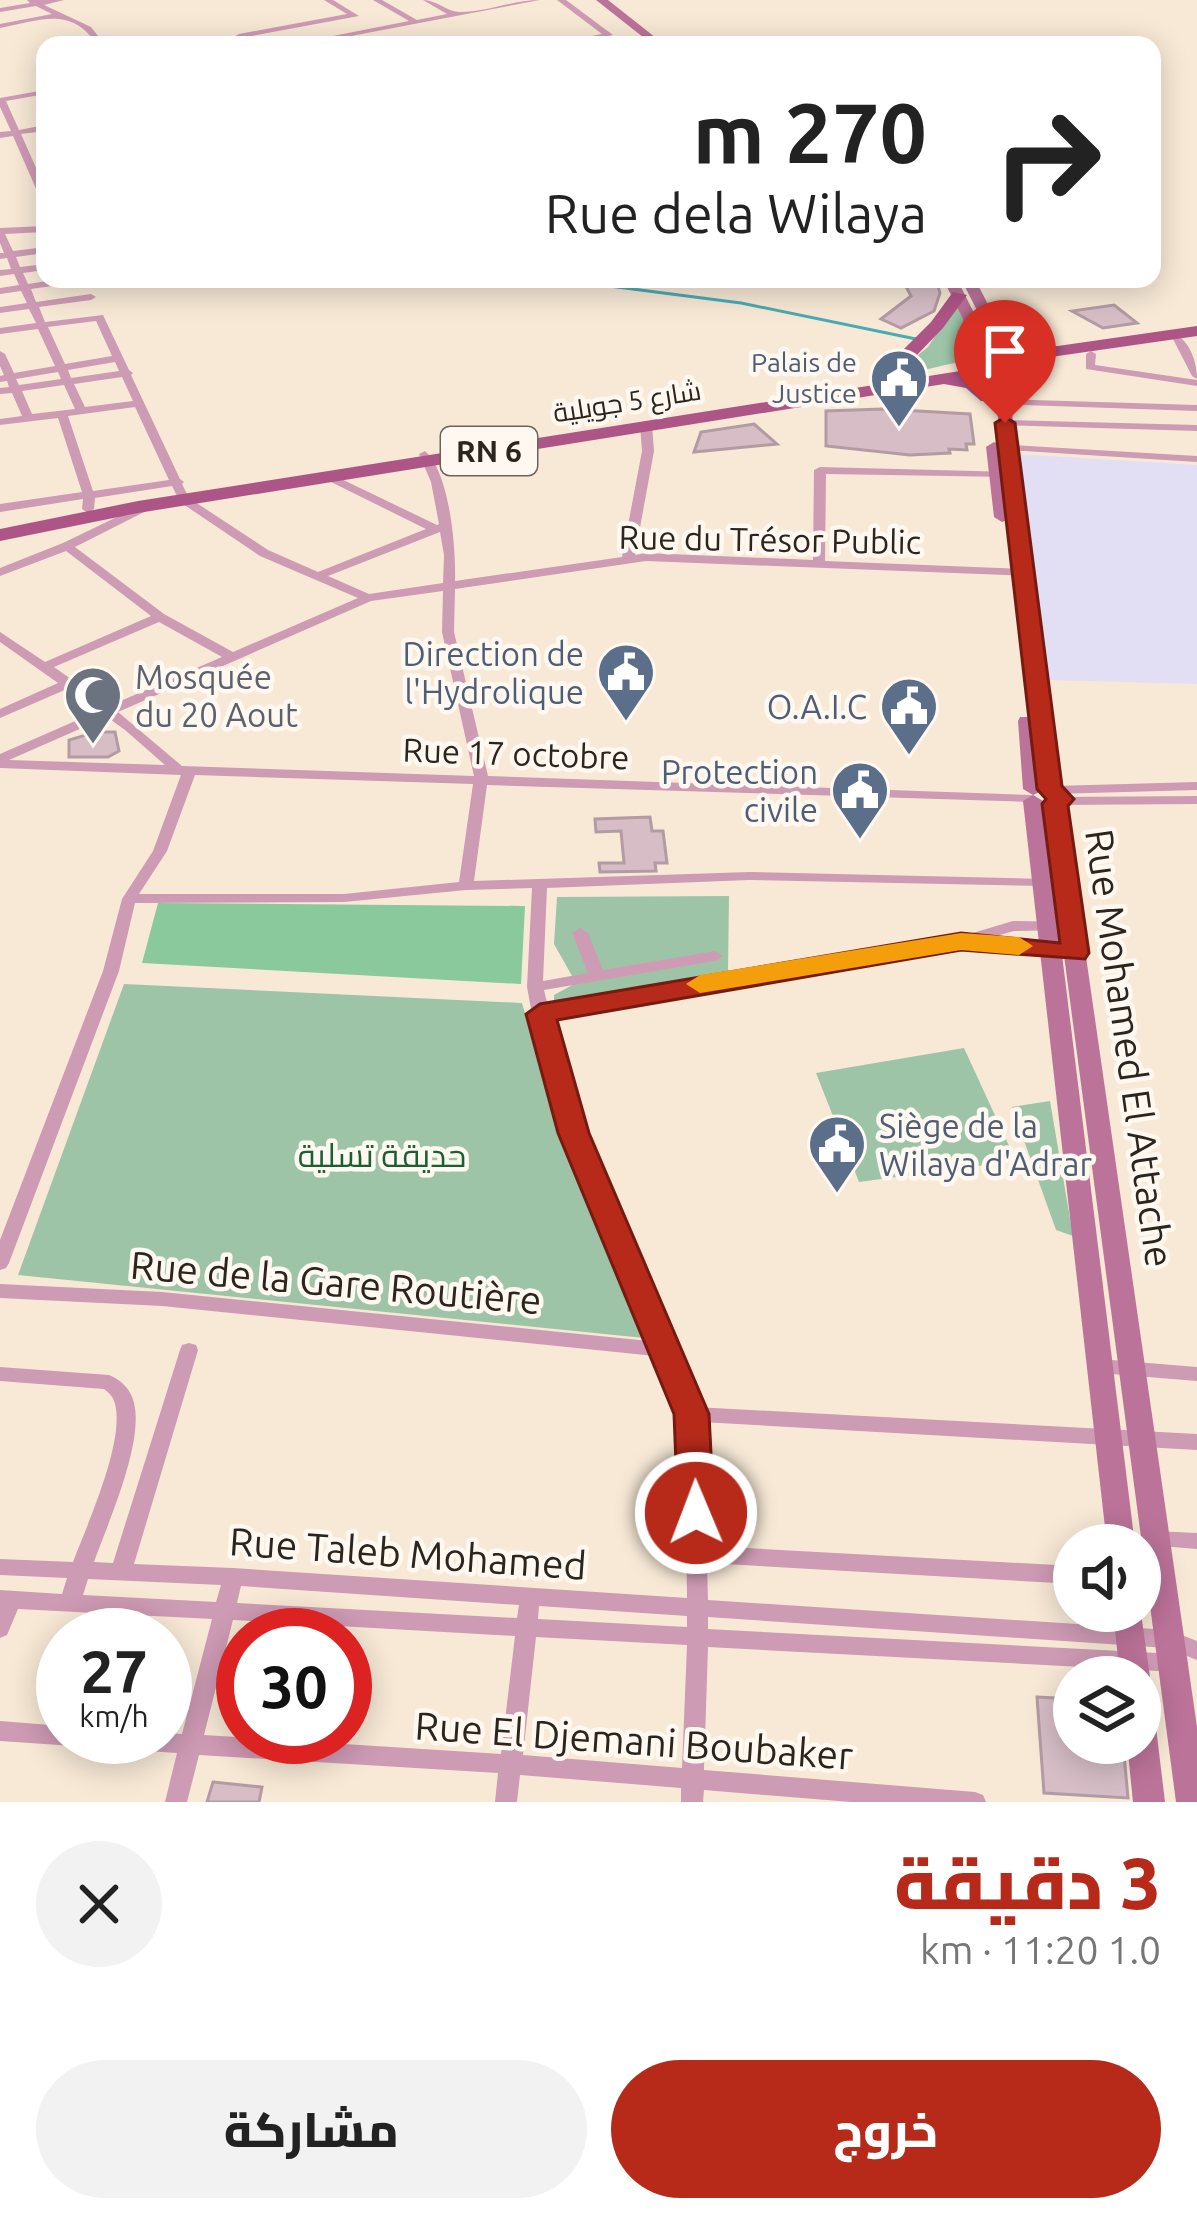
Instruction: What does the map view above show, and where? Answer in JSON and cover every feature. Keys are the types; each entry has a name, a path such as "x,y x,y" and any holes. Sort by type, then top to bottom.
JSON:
{"main road":[{"path":"881,382 937,325 962,288"},
{"name":"RN 6","path":"992,364 1090,354 1197,333"},
{"name":"RN 6","path":"992,364 1012,354 1036,356 1197,333"},
{"name":"شارع 5 جويلية","path":"0,532 150,505 181,492 934,379 992,364"},
{"name":"شارع 5 جويلية","path":"0,532 89,502 329,477 992,364"},
{"path":"934,379 967,382 994,399"}],"street":[{"path":"0,10 60,0"},
{"path":"331,2 353,0"},
{"path":"377,0 416,22"},
{"path":"427,0 455,15"},
{"path":"484,0 498,7"},
{"path":"341,36 536,0"},
{"path":"561,0 610,35 604,36"},
{"path":"590,0 635,36"},
{"path":"601,0 648,36"},
{"path":"33,2 86,26 94,36"},
{"path":"331,2 378,29"},
{"path":"0,26 56,16"},
{"path":"245,36 355,16"},
{"path":"398,25 400,36"},
{"path":"0,82 19,97"},
{"path":"36,94 0,100 36,178"},
{"path":"0,135 36,130"},
{"path":"36,230 0,232 5,256 26,287 81,411"},
{"path":"5,256 36,251"},
{"path":"0,273 36,268"},
{"path":"0,291 36,286"},
{"path":"86,288 181,492 264,553 368,598"},
{"path":"963,288 974,331 992,364"},
{"path":"963,288 992,364"},
{"path":"0,310 91,297"},
{"path":"0,331 99,317"},
{"path":"1090,354 1088,367 1197,380 1178,339"},
{"path":"0,354 4,377 28,418"},
{"path":"4,377 119,358"},
{"name":"Rue Mohamed El Attache","path":"992,364 1060,924 1099,1366 1118,1524"},
{"path":"0,391 128,373"},
{"path":"1126,375 1127,404"},
{"path":"994,399 1197,408"},
{"name":"Rue Mohamed El Attache","path":"994,399 1005,423 1001,447"},
{"path":"0,422 141,403"},
{"path":"0,508 89,502 62,413"},
{"path":"1005,423 1197,428"},
{"path":"628,558 648,452 646,424"},
{"path":"1001,447 1197,459"},
{"path":"428,458 449,555 448,632 481,778 466,886"},
{"path":"819,565 820,470 1004,474"},
{"path":"329,477 440,527"},
{"path":"0,572 67,547 150,505"},
{"path":"321,575 440,527"},
{"path":"67,547 160,617 232,657"},
{"name":"Rue du Trésor Public","path":"368,598 446,590 628,558 1017,573"},
{"path":"0,762 368,598"},
{"path":"46,666 160,617"},
{"path":"0,636 184,771 160,851 129,899 111,971 0,1263"},
{"path":"0,714 69,683"},
{"name":"Rue 17 octobre","path":"0,762 1045,796"},
{"path":"1045,796 1197,786"},
{"path":"1045,796 1197,800"},
{"name":"Rue Mohamed El Attache","path":"1048,840 1042,882 1060,924"},
{"path":"129,899 344,898 466,886 749,876 1042,882"},
{"path":"540,885 535,987 574,1133 692,1414 698,1608 692,1792"},
{"path":"540,1014 961,941 1013,926 1060,924"},
{"path":"580,933 597,976"},
{"path":"961,941 1063,952"},
{"name":"Rue Mohamed El Attache","path":"1063,952 1154,1524"},
{"path":"535,987 716,956"},
{"name":"Rue de la Gare Routière","path":"0,1291 162,1299 665,1350"},
{"path":"121,1573 189,1350"},
{"path":"1099,1366 1197,1374"},
{"path":"0,1374 109,1382 122,1394 126,1409 123,1443 70,1603"},
{"path":"692,1414 1197,1442"},
{"path":"1161,1539 1197,1541"},
{"path":"697,1554 1053,1574"},
{"name":"Rue Mohamed El Attache","path":"1161,1559 1184,1652 1192,1784"},
{"name":"Rue Taleb Mohamed","path":"0,1567 233,1577 698,1608 1184,1652"},
{"path":"225,1608 233,1577"},
{"path":"506,1802 530,1597"},
{"path":"0,1629 6,1599"},
{"name":"Rue Taleb Mohamed","path":"6,1599 216,1610"},
{"name":"Rue Taleb Mohamed","path":"372,1619 698,1638 1132,1647"},
{"path":"192,1739 216,1642"},
{"path":"0,1731 36,1734"},
{"name":"Rue El Djemani Boubaker","path":"192,1747 509,1764 692,1792 975,1802"},
{"path":"176,1802 186,1764"},
{"path":"1145,1764 1149,1802"}],"shaded area":[{"path":"1014,454 1197,465 1197,684 1046,680"}],"green space":[{"path":"958,301 967,331 963,361 889,378 928,347"},
{"path":"729,896 728,972 554,1007 554,995 576,983 554,944 557,897"},
{"path":"158,903 525,906 521,984 142,963"},
{"name":"حديقة تسلية","path":"124,984 522,1003 559,1129 644,1338 18,1275"},
{"path":"964,1048 1016,1161 859,1182 816,1073"},
{"path":"1050,1101 1073,1236 1056,1230 1012,1107"}],"building":[{"path":"907,288 939,288 940,293 934,311 901,328 881,319 911,296"},
{"path":"1114,305 1137,323 1103,328 1072,311"},
{"name":"Palais de Justice","path":"826,411 970,414 974,444 966,444 967,450 949,449 950,453 910,455 826,446"},
{"path":"754,424 777,444 694,452 701,432"},
{"name":"Mosquée du 20 Aout","path":"115,732 119,751 108,757 69,757 69,740"},
{"path":"650,817 652,831 663,831 667,863 655,863 656,871 600,872 599,863 624,863 621,831 596,832 595,819"},
{"path":"1037,1697 1053,1698 1053,1764 1125,1764 1128,1798 1044,1793"},
{"path":"213,1782 262,1787 259,1802 207,1802"}],"waterway":[{"path":"625,288 741,303 916,339"}],"slow traffic":[{"path":"700,984 961,941 1019,946"}],"place":[{"name":"Palais de Justice","path":"899,429"},
{"name":"Direction de l'Hydrolique","path":"626,723"},
{"name":"Mosquée du 20 Aout","path":"93,746"},
{"name":"O.A.I.C","path":"909,757"},
{"name":"Protection civile","path":"860,841"},
{"name":"Siège de la Wilaya d'Adrar","path":"837,1195"}],"route":[{"path":"696,1513 692,1414 574,1133 540,1014 657,990 961,941 1075,953 1054,804 1061,799 1050,789 1005,423"}]}
